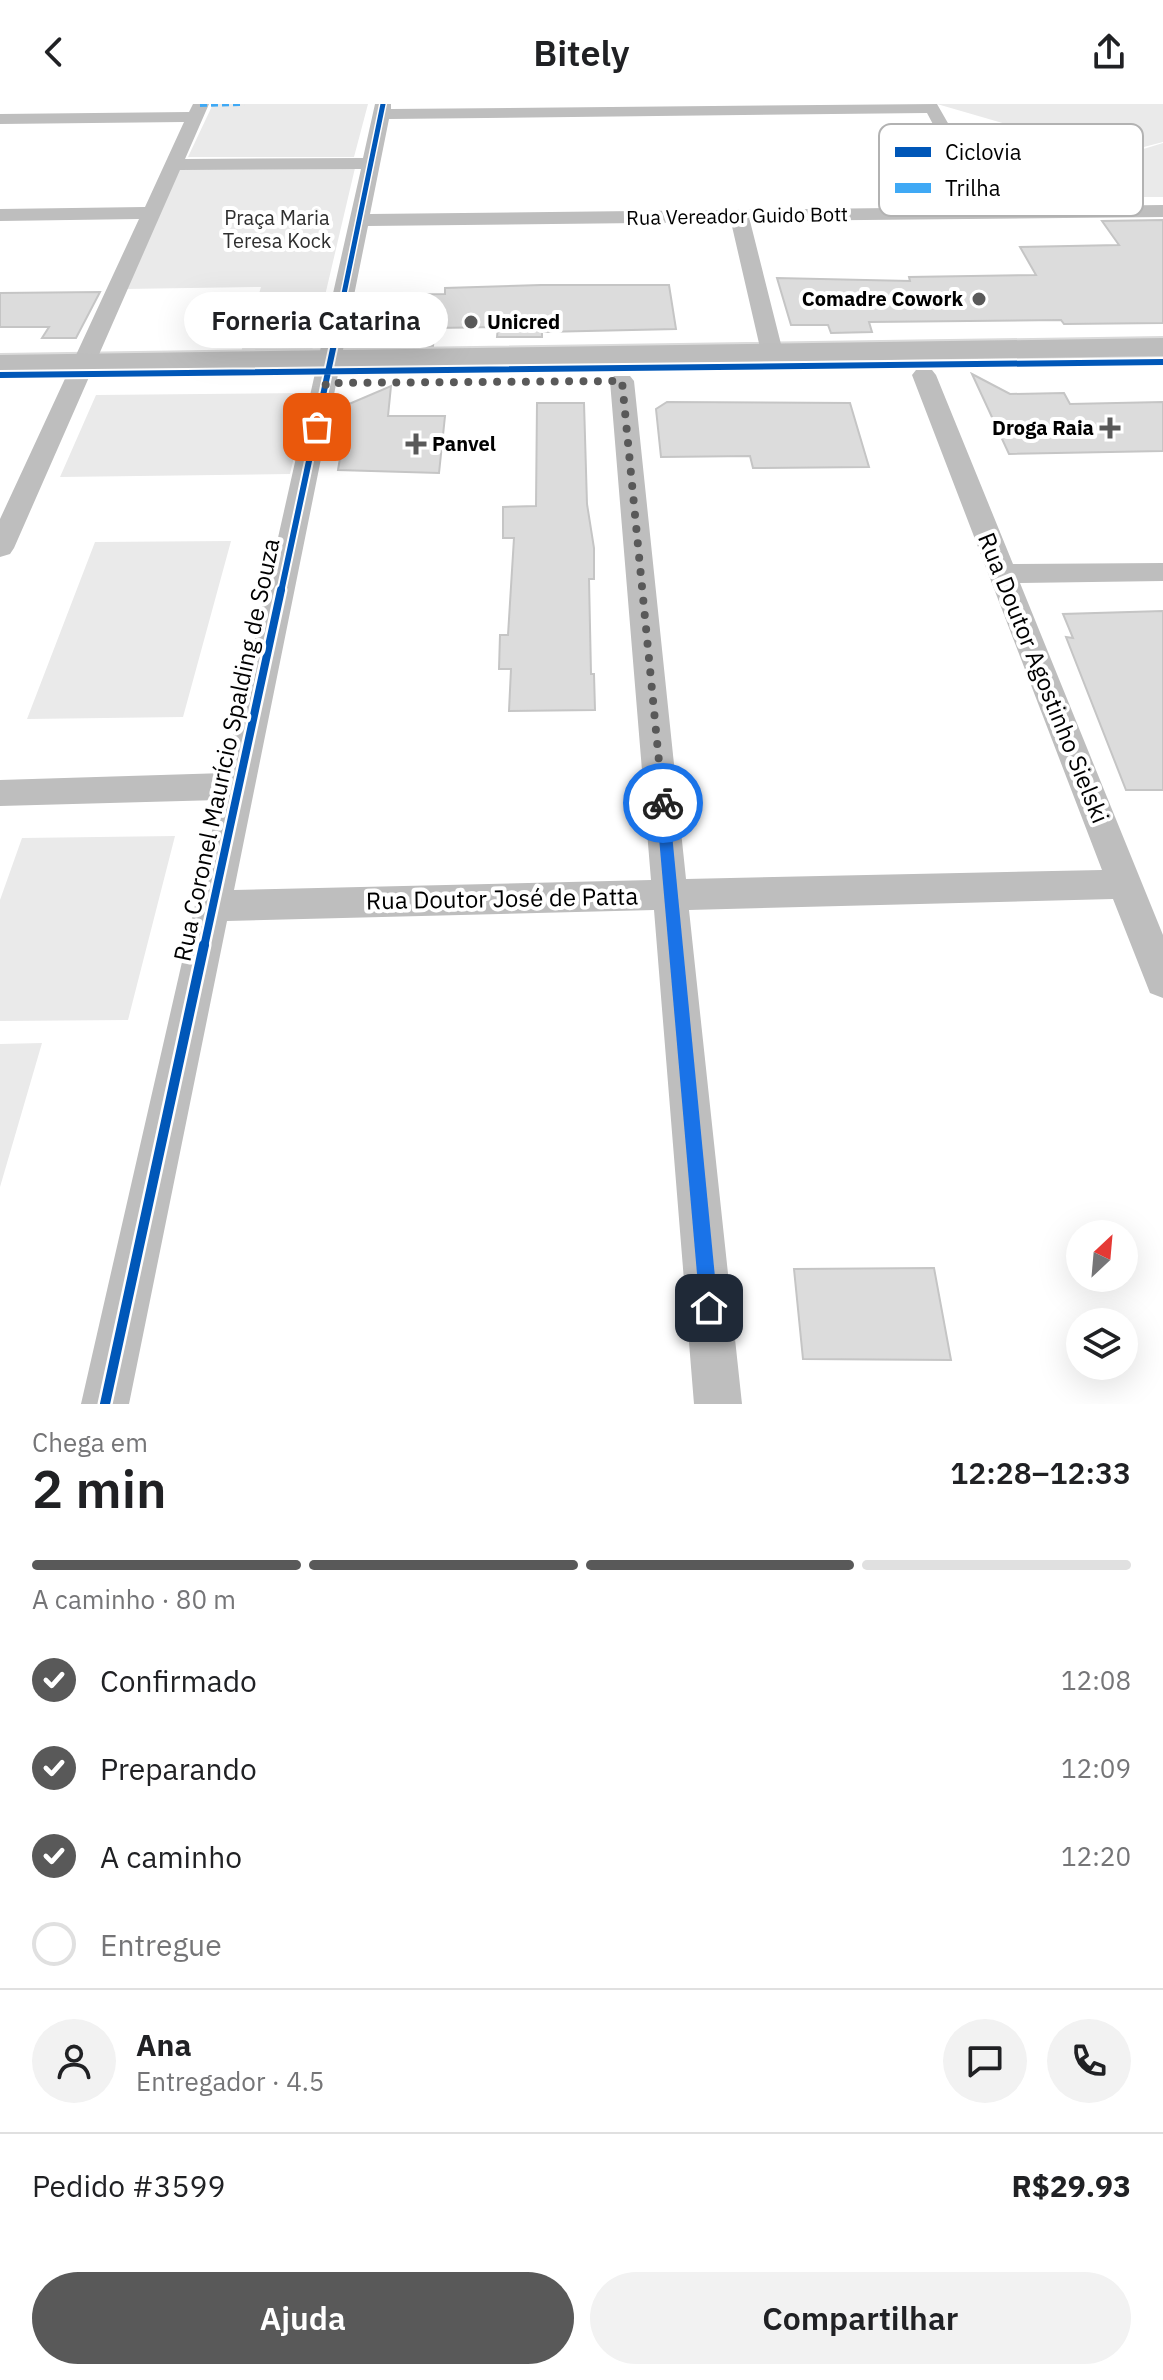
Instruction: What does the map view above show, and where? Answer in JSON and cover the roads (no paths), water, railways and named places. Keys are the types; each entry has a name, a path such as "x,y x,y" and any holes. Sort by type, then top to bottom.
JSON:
{"main road":[{"path":"0,364 78,373 329,371 772,352 1163,347"},
{"path":"329,371 622,381 1163,371"},
{"path":"0,384 78,373"}],"street":[{"path":"382,109 933,108 942,124"},
{"name":"Rua Coronel Maurício Spalding de Souza","path":"105,1404 329,371 382,109"},
{"path":"0,119 198,111 0,548"},
{"path":"173,165 371,163"},
{"name":"Rua Vereador Guido Bott","path":"1143,211 1163,211"},
{"path":"0,215 151,213"},
{"name":"Rua Vereador Guido Bott","path":"359,220 879,214"},
{"path":"739,216 772,352"},
{"name":"Rua Doutor Agostinho Sielski","path":"924,375 1163,981"},
{"path":"622,381 718,1404"},
{"path":"1002,574 1163,572"},
{"path":"0,793 240,786"},
{"name":"Rua Doutor José de Patta","path":"214,906 1125,884"}],"place":[{"name":"Comadre Cowork","path":"979,299"},
{"name":"Unicred","path":"471,322"},
{"name":"Forneria Catarina","path":"317,427"},
{"name":"Droga Raia","path":"1110,428"},
{"name":"Panvel","path":"416,444"}],"park label":[{"name":"Praça Maria Teresa Kock","path":"277,230"}]}
